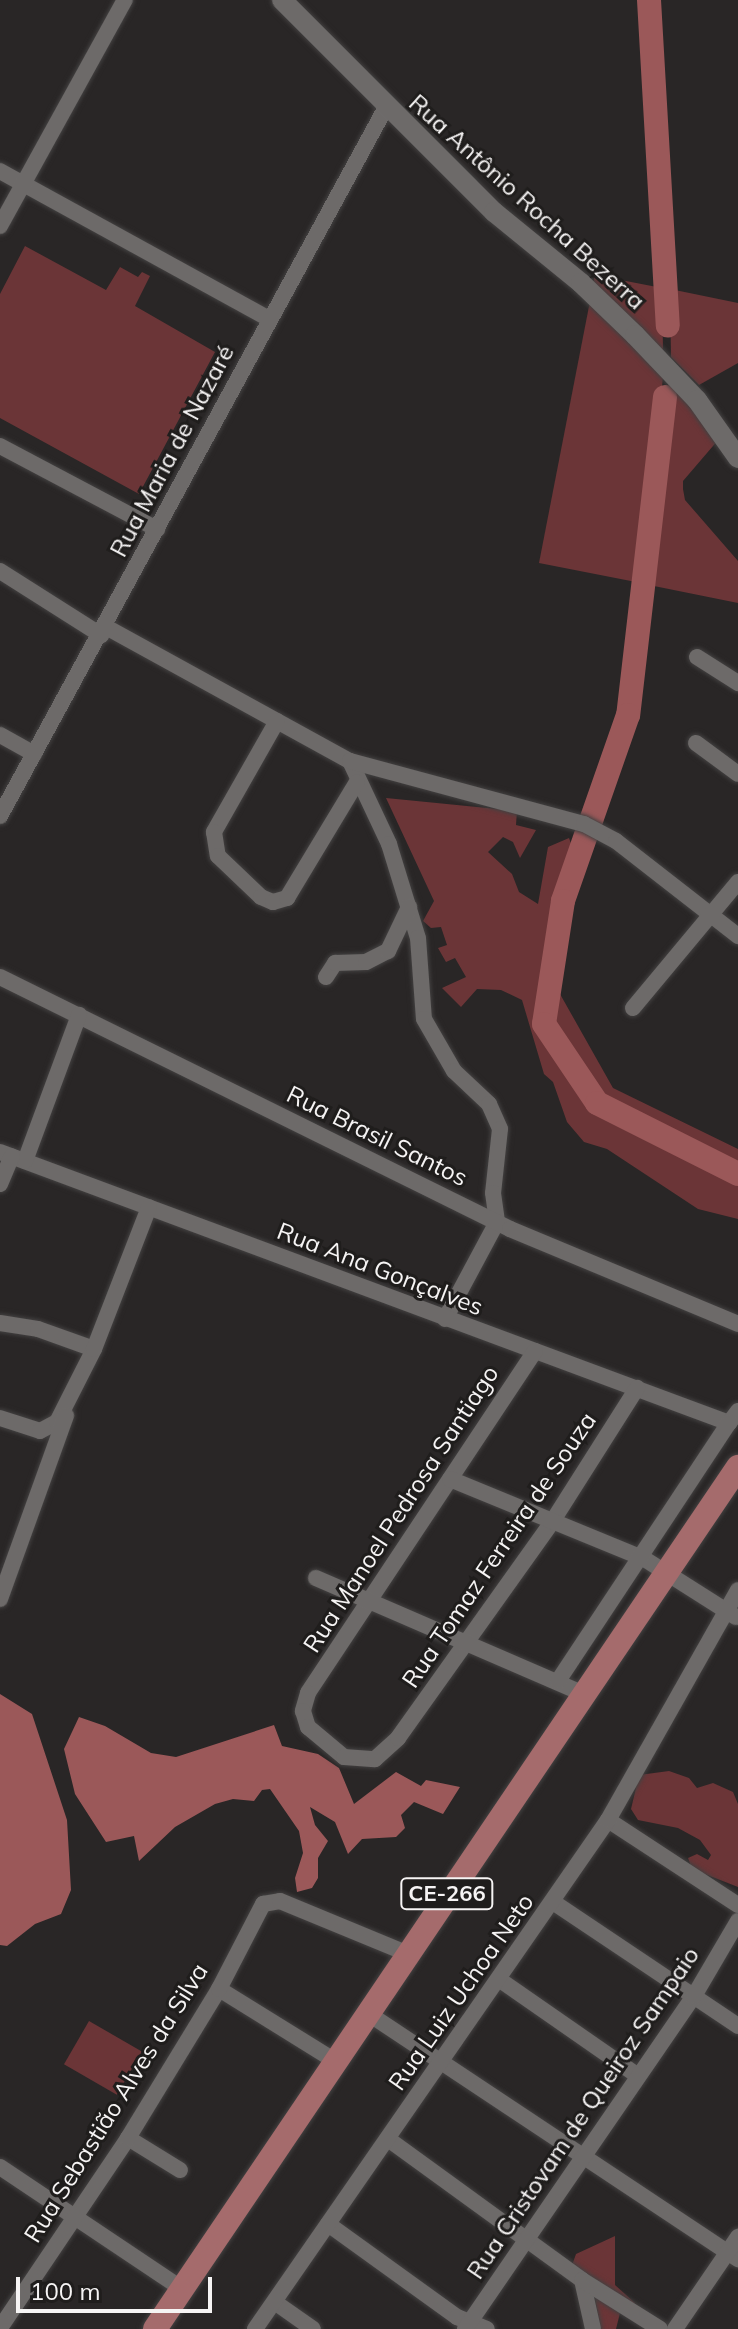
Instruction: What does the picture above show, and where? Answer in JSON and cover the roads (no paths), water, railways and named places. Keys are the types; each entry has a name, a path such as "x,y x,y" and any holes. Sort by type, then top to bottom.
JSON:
{"main road":[{"name":"CE-266","path":"159,2327 181,2288 366,2012 738,1467"}],"street":[{"path":"0,226 125,0"},
{"name":"Rua Antônio Rocha Bezerra","path":"282,0 385,109 635,335 697,400 733,453"},
{"name":"Rua Maria de Nazaré","path":"0,816 104,631 269,319 385,109"},
{"path":"0,171 269,319"},
{"path":"0,446 157,529"},
{"path":"0,571 104,631 350,761 566,819 602,832 738,936"},
{"path":"697,657 738,683"},
{"path":"277,721 214,832 218,856 261,897 273,902 287,898 357,782"},
{"path":"0,735 34,754"},
{"path":"696,743 738,774"},
{"path":"350,761 357,782 389,844 418,938 424,1019 454,1071 483,1097 498,1124 501,1151 493,1193 497,1222 445,1319"},
{"path":"633,1008 738,882"},
{"path":"326,977 335,963 366,962 388,951 409,907"},
{"name":"Rua Brasil Santos","path":"0,977 497,1222 738,1324"},
{"path":"0,1184 79,1015"},
{"name":"Rua Ana Gonçalves","path":"12,1156 445,1319 637,1388 733,1417"},
{"path":"0,1599 74,1396 149,1207"},
{"path":"0,1323 38,1329 94,1349"},
{"name":"Rua Manoel Pedrosa Santiago","path":"398,1738 369,1760 338,1754 308,1727 303,1711 308,1693 535,1351"},
{"name":"Rua Tomaz Ferreira de Souza","path":"398,1738 552,1522 637,1388"},
{"path":"0,1418 48,1430 74,1396"},
{"path":"558,1681 643,1558 733,1417"},
{"path":"450,1479 643,1558 667,1570 734,1615"},
{"path":"316,1578 468,1641 582,1693"},
{"name":"Rua Luiz Uchoa Neto","path":"255,2329 276,2303 608,1820 734,1615 738,1590"},
{"path":"608,1820 738,1905"},
{"name":"Rua Sebastião Alves da Silva","path":"0,2328 128,2138 219,1989 268,1901 406,1953"},
{"path":"553,1902 738,2026"},
{"name":"Rua Cristovam de Queiroz Sampaio","path":"469,2324 694,1996 738,1921"},
{"path":"500,1980 638,2076"},
{"path":"219,1989 335,2061"},
{"path":"366,2012 439,2063 584,2154 733,2257"},
{"path":"128,2138 180,2170"},
{"path":"388,2139 529,2236 582,2280 660,2329"},
{"path":"0,2167 181,2288"},
{"path":"328,2224 457,2317 487,2329"},
{"path":"675,2329 733,2257 738,2237"},
{"path":"582,2280 593,2329"},
{"path":"276,2303 313,2329"}],"waterway":[{"path":"649,0 668,325"},
{"path":"665,397 628,715 563,901 544,1024 597,1103 738,1174"}]}
